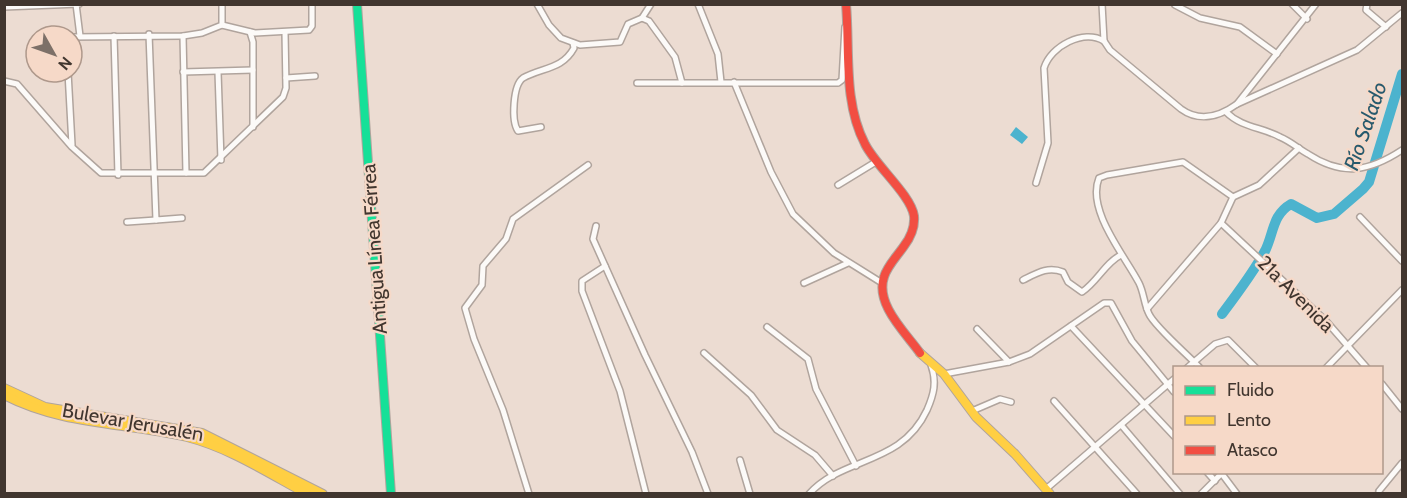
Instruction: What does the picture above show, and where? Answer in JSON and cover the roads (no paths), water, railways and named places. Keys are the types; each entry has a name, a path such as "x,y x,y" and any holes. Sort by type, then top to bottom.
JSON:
{"street":[{"path":"222,4 222,25"},
{"path":"84,36 149,34 183,36 202,33 222,25 250,32 311,29 312,4"},
{"name":"Antigua Línea Férrea","path":"357,4 391,494"},
{"path":"537,4 555,34 573,43 620,42 628,24 642,18 651,4"},
{"path":"698,4 718,54 721,82"},
{"path":"1102,4 1104,41"},
{"path":"1292,4 1307,18"},
{"path":"1237,105 1316,4"},
{"path":"1367,4 1370,16 1386,27"},
{"path":"7,6 77,5 79,24"},
{"path":"1175,5 1200,18 1240,27 1277,54"},
{"path":"637,83 838,83 842,80 842,45 847,9"},
{"path":"847,9 852,106 862,141 874,162 914,216 911,236 886,270 882,292 895,320 931,366 944,374 972,411 1048,491 1173,380"},
{"path":"1036,183 1048,143 1044,68 1047,59 1062,45 1080,39 1098,38 1104,41 1127,65 1191,116 1199,118 1226,112 1357,50 1402,14"},
{"path":"642,18 652,23 675,57 682,83"},
{"path":"250,32 253,127"},
{"path":"4,81 17,84 72,147 100,173 118,175 204,173 221,160 283,97 286,78 285,32"},
{"path":"149,34 156,220"},
{"path":"114,36 118,175"},
{"path":"183,36 186,173"},
{"path":"541,127 518,131 515,127 513,107 518,84 525,77 562,63 572,52 573,43"},
{"path":"183,72 253,70"},
{"path":"218,72 221,160"},
{"path":"286,78 315,76"},
{"path":"734,82 771,172 793,214 848,263 882,283"},
{"path":"69,84 72,147"},
{"path":"1246,93 1247,98 1252,99"},
{"path":"1226,112 1250,128 1280,136 1321,162 1353,170 1366,169 1402,150"},
{"path":"1147,309 1221,223 1233,197 1268,178 1299,148"},
{"path":"838,185 874,162"},
{"path":"1198,366 1153,319 1147,309 1139,282 1121,255 1104,220 1096,185 1099,178 1183,162 1233,197"},
{"path":"529,494 503,410 474,339 465,308 482,285 483,266 509,234 513,219 588,165"},
{"path":"1360,217 1402,261"},
{"path":"127,222 182,218"},
{"name":"21a Avenida","path":"1221,223 1261,258 1365,366"},
{"path":"596,226 593,239 692,452 708,494"},
{"path":"1023,280 1045,269 1055,269 1063,272 1068,282 1082,292 1090,286 1112,259 1121,255"},
{"path":"804,283 848,263"},
{"path":"605,266 582,281 582,291 620,391 646,494"},
{"path":"1328,366 1402,290"},
{"path":"944,374 1009,362 1030,354 1104,303 1111,303 1132,341 1173,391"},
{"path":"1071,326 1173,435"},
{"path":"767,327 808,359 816,389 856,466"},
{"path":"977,328 1009,362"},
{"path":"1189,366 1215,344 1228,340 1254,366"},
{"path":"704,353 751,395 777,430 816,455 833,476"},
{"path":"809,494 833,476 879,457 897,446 922,420 936,383 931,366"},
{"path":"1383,385 1402,409"},
{"name":"Bulevar Jerusalén","path":"4,388 45,407 202,433 323,494"},
{"name":"Bulevar Jerusalén","path":"4,395 27,409 54,417 188,437 213,446 307,494"},
{"path":"972,411 1000,399 1011,402"},
{"path":"1054,401 1137,494"},
{"path":"1122,426 1180,494"},
{"path":"740,460 750,494"},
{"path":"1379,491 1402,463"},
{"path":"1209,474 1215,481"},
{"path":"1201,494 1222,474"},
{"path":"1224,474 1237,494"}],"water":[{"path":"1016,127 1028,137 1022,144 1010,135"}],"waterway":[{"name":"Río Salado","path":"1222,314 1260,259 1277,219 1285,208 1291,204 1317,218 1334,214 1369,182 1402,74"}]}
